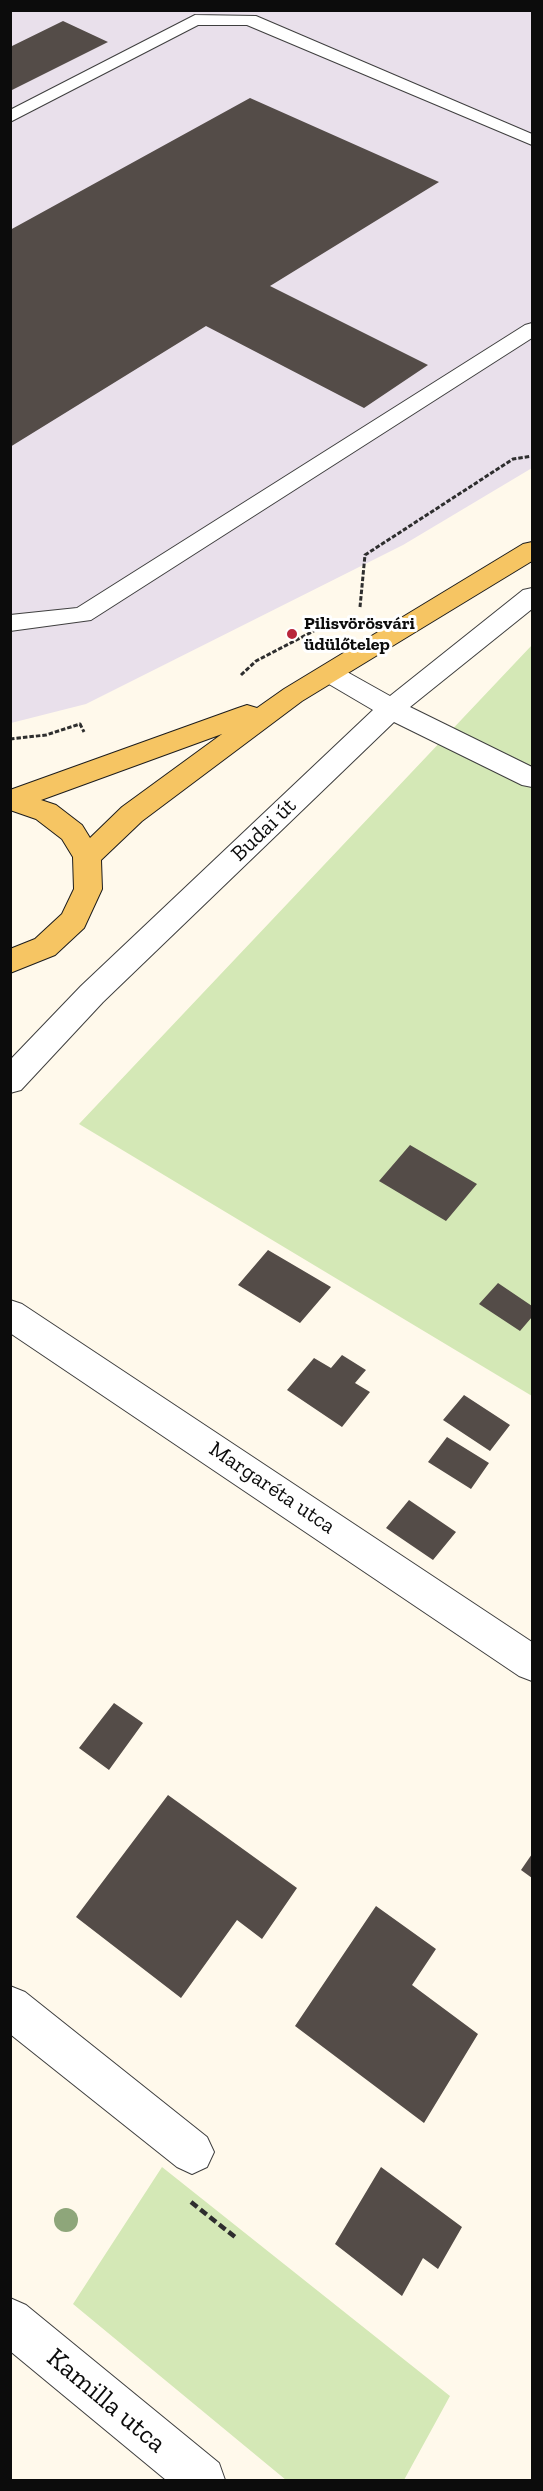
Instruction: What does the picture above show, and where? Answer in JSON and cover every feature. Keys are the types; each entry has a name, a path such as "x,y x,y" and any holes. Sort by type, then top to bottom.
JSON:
{"main road":[{"path":"11,800 154,750 293,695 532,550"},
{"path":"87,857 108,835 157,795 293,695"},
{"path":"10,962 45,947 74,920 88,889 87,857 72,832 46,812 11,800"}],"street":[{"name":"Budai út","path":"10,1081 92,994 391,709 532,597"},
{"path":"331,674 391,709 532,778"},
{"name":"Margaréta utca","path":"10,1314 532,1663"},
{"path":"10,2007 192,2152"},
{"name":"Kamilla utca","path":"10,2321 202,2481"}],"lane":[{"path":"230,10 532,141"},
{"path":"10,117 195,21 250,20"},
{"path":"10,623 83,615 532,329"}],"path":[{"path":"362,591 365,555 513,459 532,456"},
{"path":"10,739 46,735 80,724"}],"shaded area":[{"path":"11,11 532,11 532,468 403,545 86,704 11,723"}],"green space":[{"path":"532,645 532,1396 79,1124"},
{"path":"162,2167 450,2396 404,2480 286,2480 73,2304"}],"building":[{"path":"63,21 108,42 10,91 10,47"},
{"path":"250,98 439,182 270,286 428,365 364,408 206,326 10,447 10,230"},
{"path":"410,1145 477,1184 446,1221 379,1181"},
{"path":"268,1250 331,1287 300,1323 238,1285"},
{"path":"498,1283 532,1306 532,1317 520,1331 479,1304"},
{"path":"342,1355 366,1370 355,1383 370,1392 342,1427 287,1390 314,1358 331,1368"},
{"path":"464,1395 510,1425 490,1451 443,1420"},
{"path":"447,1437 489,1463 471,1489 428,1462"},
{"path":"409,1500 456,1532 433,1560 386,1528"},
{"path":"114,1703 143,1723 109,1770 79,1748"},
{"path":"168,1795 297,1888 262,1939 237,1920 181,1998 76,1917"},
{"path":"532,1854 532,1878 521,1870"},
{"path":"376,1906 436,1949 412,1985 478,2034 424,2123 295,2026"},
{"path":"381,2167 462,2227 438,2269 423,2258 402,2296 335,2244"}],"place":[{"name":"Pilisvörösvári üdülőtelep","path":"292,634"}]}
